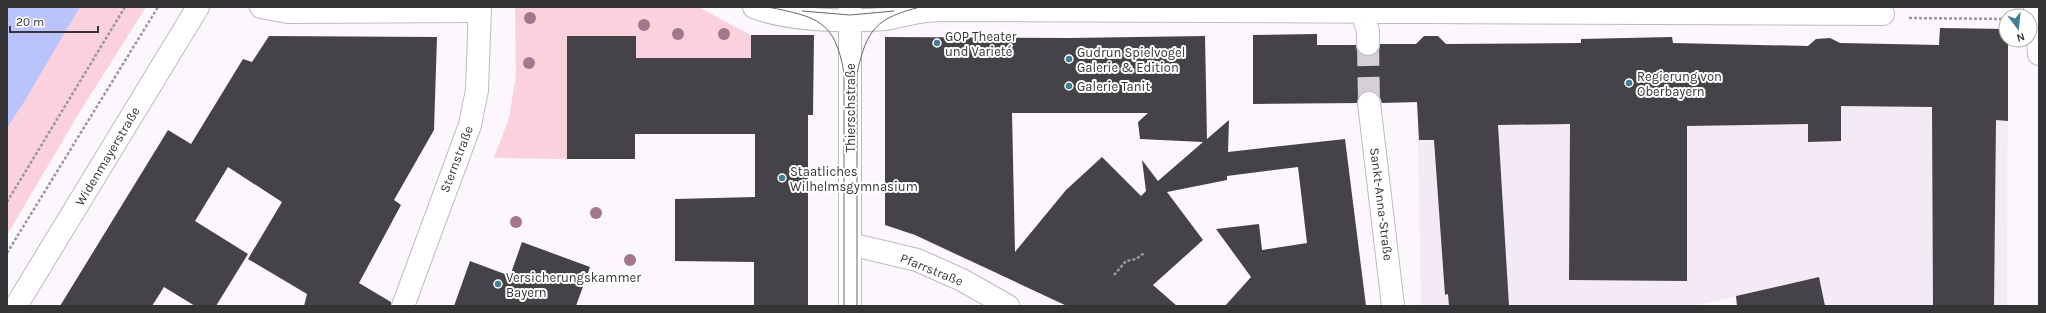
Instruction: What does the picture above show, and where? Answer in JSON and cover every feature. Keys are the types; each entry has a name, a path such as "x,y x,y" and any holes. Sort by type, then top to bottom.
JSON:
{"street":[{"name":"Widenmayerstraße","path":"16,306 198,7"},
{"path":"261,7 288,12 480,9"},
{"path":"754,7 762,10 799,16 850,14 885,19 930,9 1361,10 1883,14"},
{"path":"2035,7 2039,54"},
{"name":"Sternstraße","path":"403,306 470,124 477,90 480,9"},
{"path":"1361,10 1368,31 1368,44"},
{"name":"Thierschstraße","path":"850,14 850,306"},
{"name":"Sankt-Anna-Straße","path":"1369,103 1393,306"},
{"name":"Pfarrstraße","path":"850,244 868,246 917,260 962,280 1008,306"}],"path":[{"path":"7,202 125,7"},
{"path":"7,253 158,7"},
{"path":"1883,14 1910,18 1998,19"},
{"path":"1114,275 1126,261 1136,259 1144,253"}],"shaded area":[{"path":"80,7 146,7 81,110 7,235 7,128 23,104"},
{"path":"515,7 698,7 751,35 751,58 636,58 635,36 567,36 567,159 494,158 509,118 516,75"},
{"name":"Regierung von Oberbayern","path":"1940,28 1998,29 1998,48 2008,48 2007,306 1825,306 1818,277 1695,306 1421,306 1417,103 1253,104 1253,35 1317,34 1317,45 1416,44 1424,36 1438,36 1446,44 1580,43 1581,39 1672,37 1673,43 1808,46 1817,39 1830,38 1840,43 1939,45"}],"water":[{"path":"7,7 80,7 23,104 7,128"}],"building":[{"name":"Regierung von Oberbayern","path":"1940,28 1998,29 1998,48 2008,48 2008,121 1996,120 1994,306 1933,306 1932,107 1841,106 1841,141 1808,142 1808,124 1687,126 1687,281 1569,280 1570,124 1498,125 1509,306 1449,306 1448,294 1445,295 1434,140 1419,140 1417,102 1382,103 1379,95 1374,91 1368,91 1361,93 1357,103 1253,104 1253,35 1317,34 1317,45 1356,45 1357,51 1361,55 1368,56 1374,55 1379,51 1380,44 1416,44 1424,36 1438,36 1446,44 1581,43 1581,39 1672,37 1673,43 1808,46 1816,39 1830,38 1840,43 1939,45"},
{"name":"Staatliches Wilhelmsgymnasium","path":"751,35 814,35 813,115 808,115 808,306 754,306 754,262 675,261 675,199 755,197 755,134 635,134 635,159 567,159 567,36 636,36 636,58 751,58"},
{"path":"269,36 437,37 434,130 394,200 401,205 359,283 391,302 391,306 304,306 307,294 248,259 282,202 228,167 195,221 248,254 216,306 195,306 164,287 152,306 60,306 168,130 191,144 243,59 252,62"},
{"path":"1205,36 1207,139 1229,120 1228,152 1345,139 1366,306 1225,306 1251,277 1216,229 1259,224 1262,250 1307,243 1298,167 1227,176 1227,180 1167,192 1203,240 1153,285 1177,306 1067,306 915,235 885,225 885,37 1069,38","holes":["1012,113 1148,113 1138,122 1140,139 1203,142 1158,181 1142,160 1146,191 1141,196 1102,157 1066,190 1015,252"]},
{"path":"522,242 590,267 576,306 454,306 470,261 510,276"},
{"path":"1819,277 1825,306 1737,306 1736,296"}],"tunnel":[{"path":"1368,44 1369,103"}],"tram line":[{"path":"768,7 799,14 811,18 821,24 829,31 840,55 844,73 844,306"},
{"path":"857,306 857,73 865,45 876,27 893,16 920,7"},
{"path":"802,11 850,15 894,11"}],"place":[{"name":"GOP Theater und Varieté","path":"937,43"},
{"name":"Gudrun Spielvogel Galerie & Edition","path":"1069,59"},
{"name":"Regierung von Oberbayern","path":"1629,83"},
{"name":"Galerie Tanit","path":"1069,86"},
{"name":"Staatliches Wilhelmsgymnasium","path":"782,178"},
{"name":"Versicherungskammer Bayern","path":"498,284"}]}
